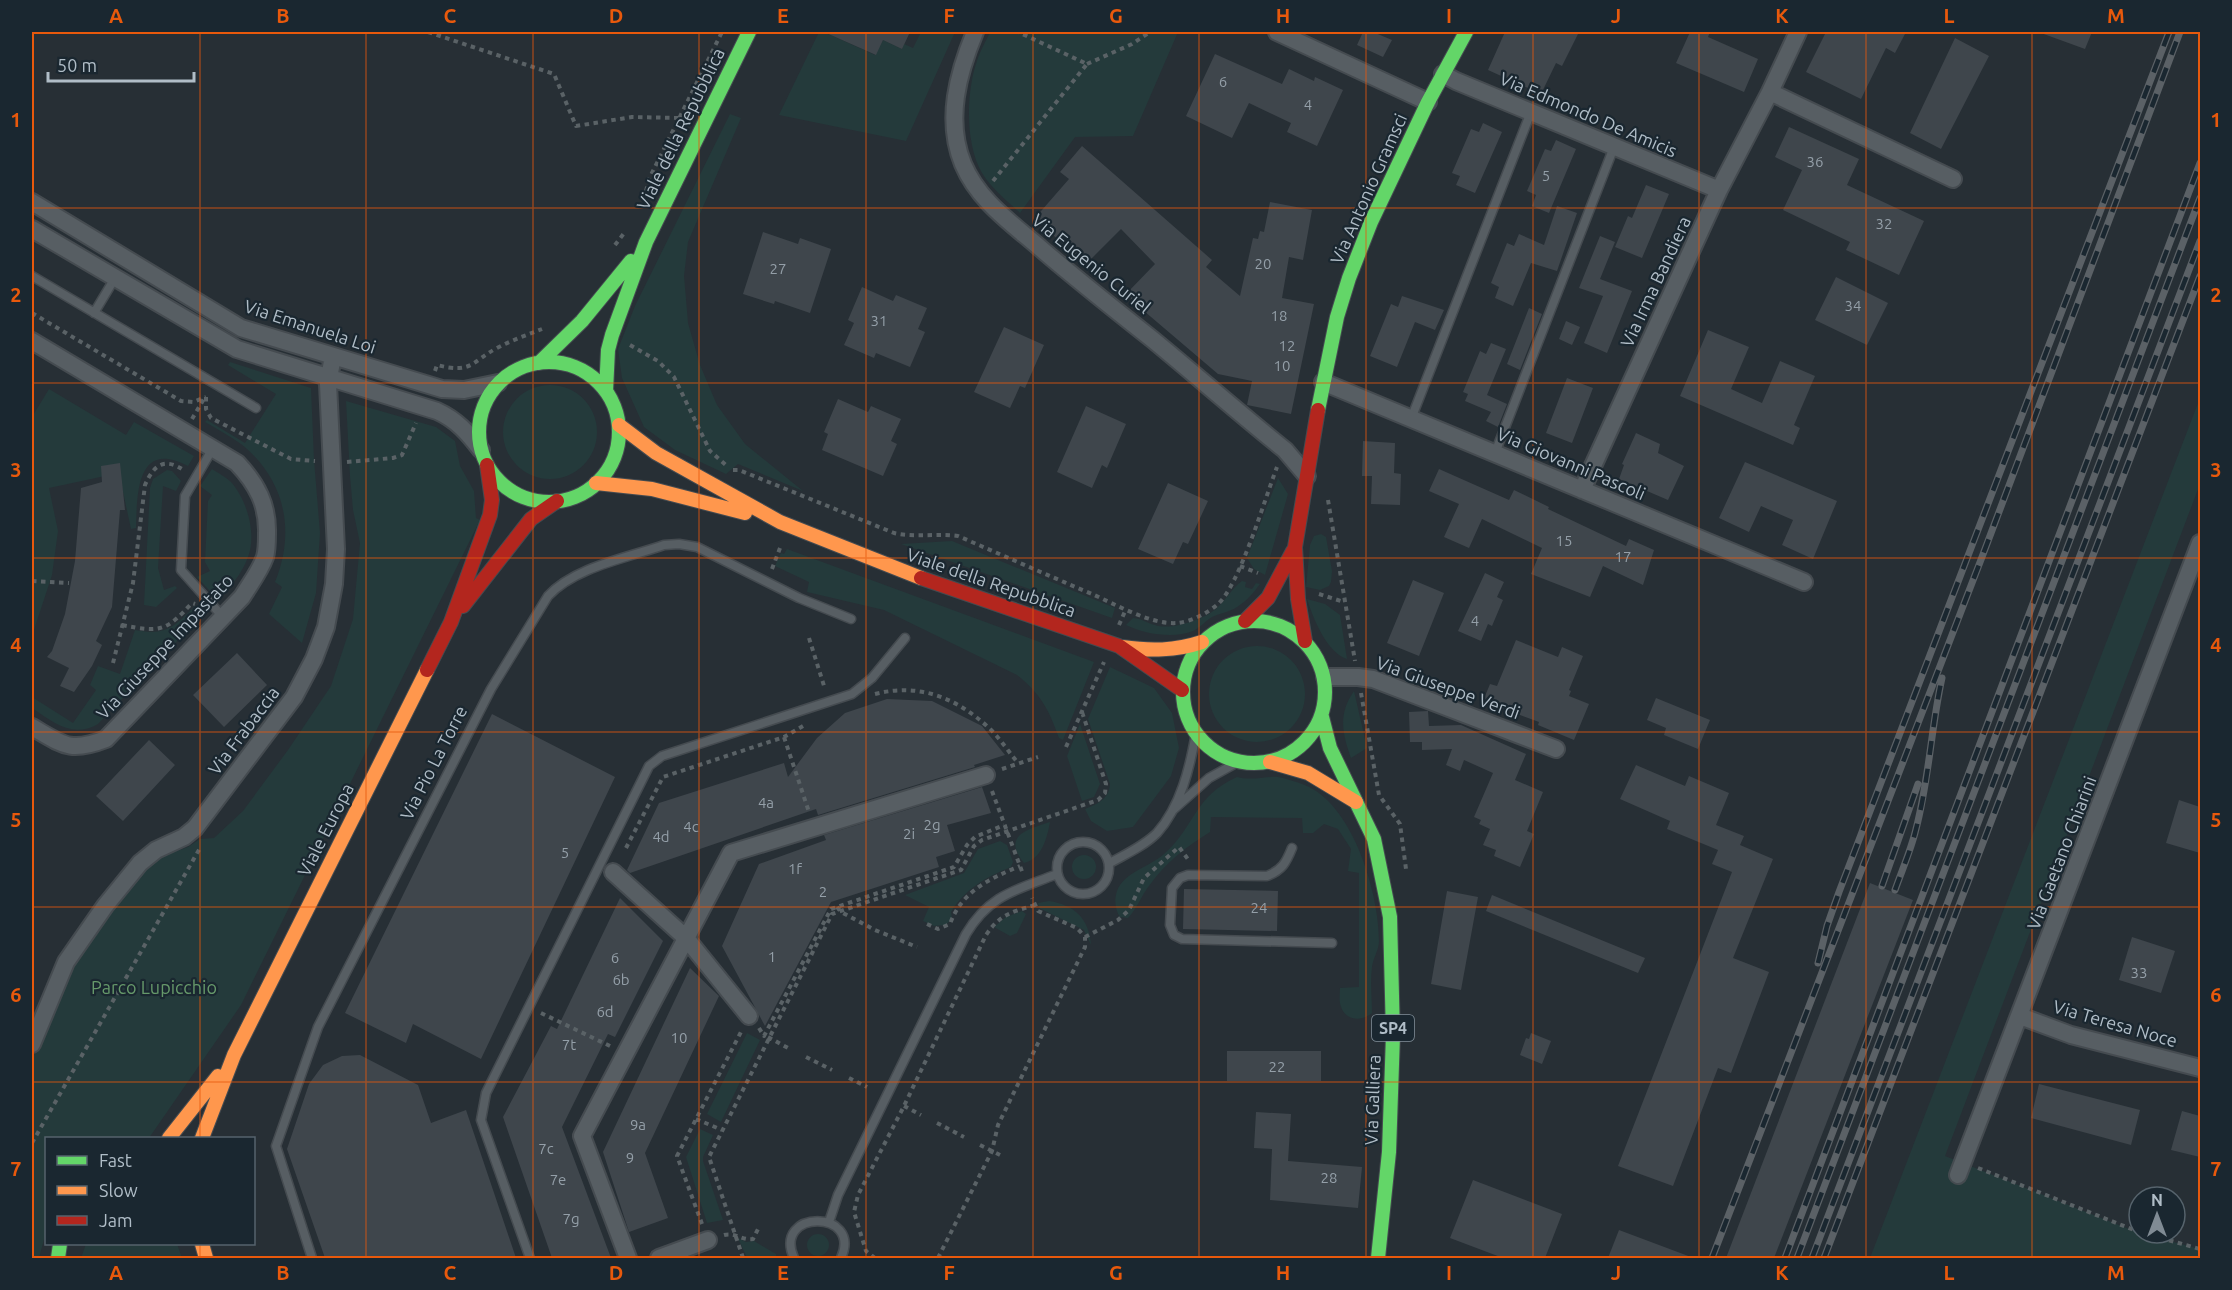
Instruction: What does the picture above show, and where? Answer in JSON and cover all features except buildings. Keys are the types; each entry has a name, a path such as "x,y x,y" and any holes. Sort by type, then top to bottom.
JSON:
{"street":[{"name":"Viale della Repubblica","path":"606,391 607,359 612,335 646,242 749,32"},
{"name":"Via Eugenio Curiel","path":"975,32 957,85 954,112 956,138 963,163 977,191 1000,214 1079,282 1285,450 1306,476"},
{"path":"1277,32 1428,102"},
{"name":"Via Antonio Gramsci","path":"1305,641 1298,599 1295,547 1323,382 1337,317 1349,278 1371,222 1428,102 1466,32"},
{"name":"Via Irma Bandiera","path":"1582,490 1719,190 1798,32"},
{"name":"Via Edmondo De Amicis","path":"1443,74 1719,190"},
{"path":"1770,92 1953,179"},
{"name":"Via Emanuela Loi","path":"32,202 241,328 442,388 464,390 498,383"},
{"path":"32,229 237,349 438,411 452,418 463,428 500,482 517,494 536,500 557,501 571,498 585,492 607,471 618,441 619,425 614,407 606,391 593,377 576,368 558,362 524,366 510,373 498,383 488,398 481,414 479,432 484,457"},
{"name":"Viale della Repubblica","path":"539,363 582,321 646,242"},
{"name":"Via Giuseppe Impastato","path":"32,341 237,463 261,496 267,520 266,554 259,571 242,597 106,739 87,746 74,747 62,745 32,727"},
{"name":"Via Frabaccia","path":"32,1044 66,962 105,906 140,863 156,850 184,837 195,828 294,697 314,659 326,627 334,584 336,549 334,461 329,377 333,356"},
{"name":"Via Giovanni Pascoli","path":"1323,382 1804,582"},
{"name":"Viale della Repubblica","path":"619,425 656,453 780,522"},
{"name":"Viale Europa","path":"202,1137 234,1055 451,622 490,515 492,500 484,457"},
{"name":"Viale della Repubblica","path":"596,483 652,489 780,522 938,585 1119,646 1182,690"},
{"name":"Viale Europa","path":"451,622 531,519 557,501"},
{"name":"Via Gaetano Chiarini","path":"1958,1176 2200,543"},
{"name":"Via Antonio Gramsci","path":"1245,621 1263,607 1279,581 1295,547"},
{"path":"1119,646 1167,651 1187,648 1202,642 1229,625 1245,621 1271,622 1295,632 1318,658 1325,677 1326,704 1322,717 1310,737 1292,753 1270,762 1254,764 1239,762 1221,755 1206,745 1188,720 1182,690 1188,665 1202,642"},
{"name":"Via Giuseppe Verdi","path":"1325,677 1345,676 1373,679 1556,749"},
{"name":"Via Galliera","path":"1322,717 1330,748 1374,839 1390,917 1393,1035 1390,1141 1378,1258"},
{"path":"1270,762 1308,773 1357,803"},
{"path":"628,1258 582,1136 731,853 986,775"},
{"path":"613,872 686,938 749,1016"},
{"name":"Via Teresa Noce","path":"2020,1016 2071,1035 2200,1068"},
{"name":"Viale Europa","path":"170,1137 234,1055"},
{"path":"659,1258 708,1240"}],"lane":[{"path":"1411,419 1531,112"},
{"path":"1495,453 1614,147"},
{"path":"32,276 256,408"},
{"path":"94,313 115,278"},
{"path":"213,448 185,496 182,570 223,618"},
{"name":"Via Pio La Torre","path":"312,1258 276,1146 314,1038 490,689 548,596 560,584 576,575 664,545 679,544 697,547 799,598 851,619"},
{"path":"530,1258 481,1120 486,1093 649,766 662,756 852,694 872,678 905,638"},
{"path":"1110,863 1149,840 1171,812 1184,784 1192,757 1196,733 1194,731"},
{"path":"1171,812 1209,778 1239,762"},
{"path":"1077,843 1094,844 1107,855 1110,863 1110,872 1102,888 1086,895 1078,894 1065,887 1058,874 1059,858 1070,845 1077,843"},
{"path":"1292,848 1286,863 1278,871 1267,876 1188,875 1180,878 1172,888 1170,926 1174,934 1182,939 1332,943"},
{"path":"829,1222 838,1195 966,934 977,916 992,902 1058,874"},
{"path":"794,1258 791,1247 796,1231 801,1225 815,1220 829,1222 836,1227 843,1240 844,1248 840,1258"}],"path":[{"path":"428,32 554,74 576,126 632,117 680,118"},
{"path":"644,198 649,179 722,32"},
{"path":"1018,32 1087,64"},
{"path":"990,184 1087,64 1132,44 1150,32"},
{"path":"614,248 628,229"},
{"path":"32,313 181,401 193,402 206,397 206,409 211,418 291,459 334,461 393,458 402,455 419,414"},
{"path":"437,365 454,369 475,364 495,349 546,327"},
{"path":"628,344 658,361 674,377 710,451 730,470 739,470 894,533 909,537 946,534 958,536 1161,622 1179,623 1202,615 1218,604 1240,566 1277,466"},
{"path":"113,663 133,584 138,556 142,499 150,472 163,464 173,464 195,478"},
{"path":"1328,499 1355,662"},
{"path":"779,572 772,569 780,548"},
{"path":"1240,566 1266,577"},
{"path":"32,581 69,583"},
{"path":"1317,594 1344,602"},
{"path":"122,625 150,629 161,628 174,623 192,603 201,609"},
{"path":"1120,623 1126,609"},
{"path":"809,638 826,692"},
{"path":"1066,747 1104,663"},
{"path":"872,695 891,690 924,690 962,707 989,728 1018,763"},
{"path":"1361,692 1379,795"},
{"path":"766,1037 831,914 961,870 974,846 982,840 1098,800 1105,793 1106,784 1082,712"},
{"path":"613,872 663,777 784,737 808,723"},
{"path":"784,737 814,827"},
{"path":"743,1258 709,1157 766,1037 831,909 954,867 967,845 975,837 1004,825 1038,910 1077,928 1085,937 1085,947 998,1125 992,1150 938,1258"},
{"path":"1085,937 1118,920 1129,910 1144,878 1179,847 1194,867"},
{"path":"32,1143 200,848"},
{"path":"927,924 938,929 950,924 954,913 966,896 985,883 1020,866"},
{"path":"875,1258 866,1251 854,1212 858,1195 994,922 1010,913 1035,905"},
{"path":"837,907 841,912 875,930 917,947"},
{"path":"545,1003 540,1013 625,1054"},
{"path":"759,1227 753,1239 749,1240 734,1234 708,1240 677,1156 749,1016 766,1037 788,1048"},
{"path":"806,1057 832,1070"},
{"path":"849,1078 867,1087"},
{"path":"904,1106 921,1115"},
{"path":"696,1119 722,1130"},
{"path":"937,1123 964,1137"},
{"path":"980,1145 1000,1155"},
{"path":"1976,1164 1978,1168 2127,1227"}],"green space":[{"path":"819,32 824,32 875,55 883,40 902,49 904,44 913,48 921,32 955,32 906,141 779,115"},
{"path":"990,32 1178,32 1133,136 1075,137 1020,213 986,179 972,148 969,102 973,74"},
{"path":"730,114 741,118 688,242 684,276 688,323 700,365 717,405 745,444 803,491 738,464 726,474 675,450 644,427 622,378 618,349 635,306"},
{"path":"230,362 311,388 320,533 316,593 302,643 269,614 282,587 275,582 285,544 285,525 277,490 268,473 256,458 241,444 205,422 207,420 245,443 276,394 228,365"},
{"path":"550,385 568,389 583,399 593,414 597,432 593,450 583,465 568,475 550,479 532,475 517,465 507,450 503,432 507,414 517,399 532,389"},
{"path":"49,389 126,435 134,422 194,456 188,466 171,459 158,459 149,465 139,486 136,528 131,529 119,473 49,488 58,531 52,575 32,636 32,417"},
{"path":"2200,398 2200,484 1945,1156 2127,1228 2127,1245 2185,1245 2200,1249 2200,1258 1870,1258"},
{"name":"Parco Lupicchio","path":"346,401 436,427 455,441 460,466 474,491 476,518 480,520 241,1005 150,1137 45,1137 45,1236 39,1258 32,1258 32,1060 43,1030 68,974 85,944 150,860 188,847 200,839 214,838 243,811 331,686 353,619 360,543 353,510"},
{"path":"212,469 237,489 246,508 251,528 251,548 248,557 231,585 218,600 197,577 210,571 205,562 208,501 212,495 200,486"},
{"path":"167,470 172,471 181,481 176,491 163,486 158,568 164,590 175,586 177,588 156,607 144,605 150,488 153,479"},
{"path":"1278,478 1288,494 1265,575 1254,569 1247,558"},
{"path":"1321,534 1326,537 1332,571 1329,586 1320,590 1306,587 1310,545 1314,536"},
{"path":"952,541 1115,608 1112,618 901,544"},
{"path":"787,549 1094,662 1063,740 1059,738 1048,711 1038,696 1017,675 884,610 807,592 809,582 775,566 781,553 784,554"},
{"path":"1242,581 1246,582 1245,587 1252,589 1256,583 1260,584 1241,605 1212,617 1193,631 1177,635 1159,634 1141,631 1126,625 1133,618 1162,626 1197,620 1217,608"},
{"path":"1307,599 1325,604 1340,615 1347,659 1333,650 1327,642 1317,625"},
{"path":"195,606 203,614 98,724 80,730 71,729 55,723 32,708 32,697 73,723 96,690 90,685 98,666 120,674 135,630 162,631 175,624"},
{"path":"1257,646 1275,650 1291,660 1301,676 1305,694 1301,712 1291,728 1275,738 1257,742 1239,738 1223,728 1213,712 1209,694 1213,676 1223,660 1239,650"},
{"path":"1110,667 1154,688 1172,713 1179,748 1171,776 1133,827 1107,831 1091,821 1085,809 1108,794 1110,784 1088,719"},
{"path":"1354,691 1367,748 1351,758 1343,724 1349,699"},
{"path":"1080,724 1100,784 1094,797 1082,801 1067,756"},
{"path":"1237,777 1248,779 1278,777 1309,787 1325,798 1351,833 1369,877 1378,922 1379,944 1371,973 1372,1013 1367,1016 1357,1019 1348,1016 1340,1003 1340,988 1359,987 1359,873 1348,871 1351,849 1338,829 1324,824 1313,833 1303,833 1302,818 1211,817 1210,832 1184,850 1162,870 1128,918 1120,917 1118,914 1116,898 1120,884 1131,874 1164,854 1212,793"},
{"path":"1050,822 1045,841 1039,852 1030,861 1024,863 1015,846 1020,835"},
{"path":"1000,841 1007,845 1013,862 1011,867 993,875 970,890 951,912 952,918 946,925 934,926 923,921 929,907 905,895 964,873 978,849"},
{"path":"1084,855 1089,856 1095,862 1095,872 1089,878 1084,879 1079,878 1073,872 1072,867 1073,862 1079,856"},
{"path":"1049,901 1066,906 1079,915 1087,928 1091,945 1084,930 1039,908 1038,903"},
{"path":"1022,911 1026,914 1017,933 1010,936 994,927 1006,917"},
{"path":"747,1033 760,1040 721,1122 707,1114"},
{"path":"700,1129 713,1135 703,1161 723,1220 707,1223 686,1157"},
{"path":"818,1234 826,1237 829,1245 826,1253 818,1256 810,1253 807,1245 810,1237"},
{"path":"738,1238 746,1242 754,1241 776,1254 776,1258 747,1258"},
{"path":"86,1245 177,1245 182,1258 81,1258"}],"railway":[{"path":"1818,963 1827,926 1839,892 2169,32"},
{"path":"1712,1258 1982,557 2180,32"},
{"path":"1785,1258 2200,163"},
{"path":"1797,1258 2200,198"},
{"path":"1812,1258 2200,241"},
{"path":"1824,1258 2200,276"},
{"path":"1895,890 1912,845 1920,810 1942,678"},
{"path":"1882,886 1918,784"}],"traffic: fast":[{"path":"606,391 608,350 612,335 646,242 749,32"},
{"path":"1318,410 1337,317 1349,278 1371,222 1428,102 1466,32"},
{"path":"539,363 582,321 631,261"},
{"path":"549,362 576,368 588,374 598,383 607,393 613,405 619,432 613,459 607,471 598,481 588,490 576,496 549,502 522,496 510,490 500,481 491,471 485,459 479,432 485,405 491,393 500,383 510,374 522,368 549,362"},
{"path":"1254,621 1281,626 1305,641 1320,665 1325,692 1320,719 1305,743 1281,758 1254,763 1227,758 1203,743 1188,719 1183,692 1188,665 1203,641 1227,626 1254,621"},
{"path":"1322,717 1330,748 1374,839 1390,917 1393,1035 1389,1152 1378,1258"},
{"path":"58,1258 60,1245"}],"traffic: slow":[{"path":"619,425 656,453 780,522 921,578"},
{"path":"596,483 652,489 745,513"},
{"path":"1122,647 1162,649 1202,642"},
{"path":"202,1137 234,1055 427,670"},
{"path":"1270,762 1308,773 1356,802"},
{"path":"170,1137 218,1076"},
{"path":"202,1245 206,1258"}],"traffic: jam":[{"path":"1305,641 1298,599 1295,547 1318,410"},
{"path":"427,670 451,622 490,515 492,500 487,465"},
{"path":"463,606 531,519 557,501"},
{"path":"1245,621 1268,598 1293,551"},
{"path":"921,578 1119,646 1182,690"}]}
